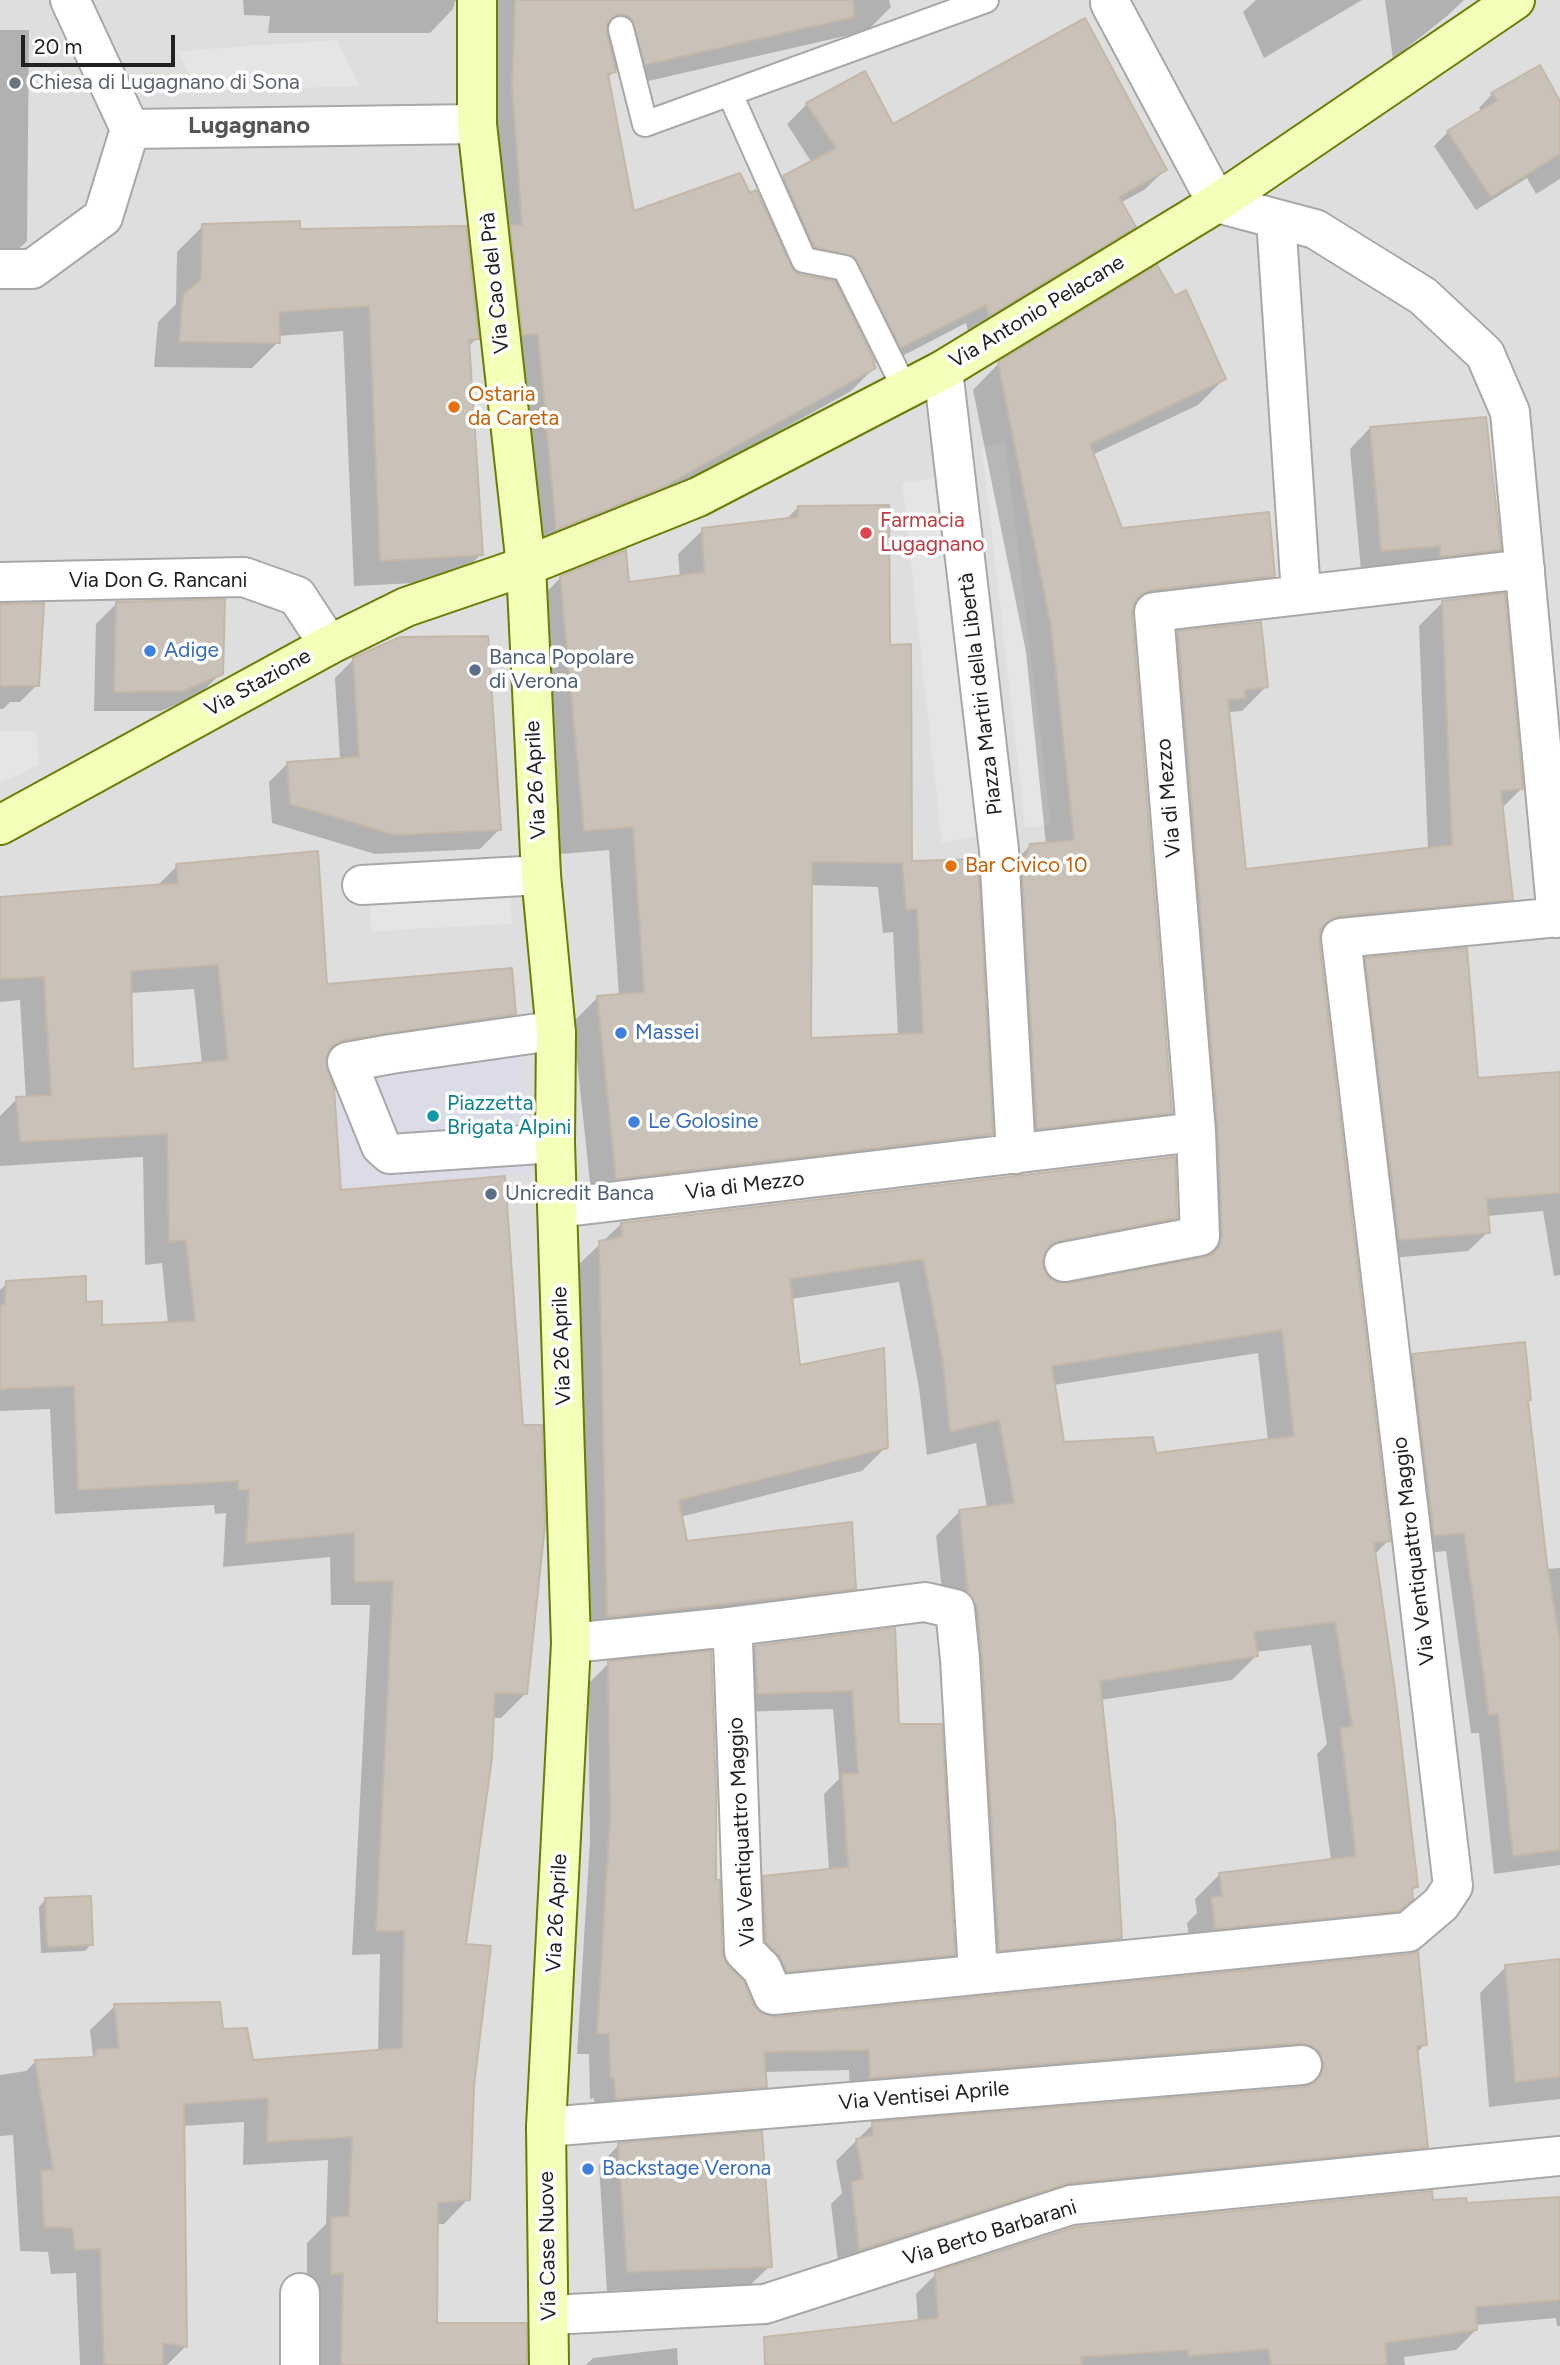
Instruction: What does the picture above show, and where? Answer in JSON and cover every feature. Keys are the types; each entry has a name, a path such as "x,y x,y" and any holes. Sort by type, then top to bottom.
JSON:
{"main road":[{"name":"Via Cao del Prà","path":"477,0 477,124 526,566"},
{"name":"Via Antonio Pelacane","path":"526,566 698,497 943,370 1217,203 1516,0"},
{"name":"Via Stazione","path":"0,825 329,645 406,607 526,566"},
{"name":"Via 26 Aprile","path":"526,566 541,875 556,1033 555,1143 570,1643 546,2127"},
{"name":"Via Case Nuove","path":"546,2127 549,2365"}],"street":[{"path":"0,269 32,269 103,216 130,129 70,0"},
{"path":"1110,3 1217,203 1315,229 1423,296 1485,354 1510,412 1558,917"},
{"path":"130,129 477,124"},
{"path":"1276,219 1301,594"},
{"name":"Piazza Martiri della Libertà","path":"943,370 999,850 1016,1154"},
{"name":"Via di Mezzo","path":"1064,1262 1200,1236 1196,1132 1154,612 1525,569"},
{"name":"Via Don G. Rancani","path":"0,582 244,577 297,596 329,645"},
{"path":"362,885 541,875"},
{"name":"Via Ventiquattro Maggio","path":"720,1628 733,1641 744,1951 762,1969 773,1995 1408,1931 1441,1904 1453,1886 1341,938 1558,917"},
{"path":"555,1143 390,1154 381,1146 347,1062 525,1035 556,1033"},
{"name":"Via di Mezzo","path":"558,1208 1196,1132"},
{"path":"570,1643 720,1628 925,1602 955,1609 978,1974"},
{"name":"Via Ventisei Aprile","path":"546,2127 1303,2064"},
{"name":"Via Berto Barbarani","path":"550,2315 765,2304 1071,2205 1560,2156"},
{"path":"300,2293 300,2365"}],"lane":[{"path":"621,29 645,124 986,0"},
{"path":"730,94 804,260 845,268 905,389"}],"shaded area":[{"path":"0,0 1560,0 1560,2365 0,2365"},
{"path":"337,40 360,86 197,91 178,51"},
{"path":"1005,441 1051,825 1025,827 982,448"},
{"path":"940,477 983,835 942,843 902,483"},
{"path":"0,731 36,731 39,765 0,783"},
{"path":"510,893 512,924 371,931 369,900"},
{"name":"Piazzetta Brigata Alpini","path":"518,1033 538,1173 339,1188 332,1059"}],"building":[{"path":"515,0 853,0 854,17 645,65 632,19 618,14 607,24 616,72 608,74 634,211 740,173 750,193 756,190 794,271 801,275 835,281 876,368 667,485 556,530 538,334 522,335 510,225 522,225 512,85"},
{"path":"1085,18 1167,170 1119,197 1136,227 989,316 986,305 901,348 854,257 814,247 783,176 836,148 806,103 865,71 893,124"},
{"path":"1540,65 1560,101 1560,154 1491,197 1447,131 1498,100 1491,93"},
{"path":"300,221 300,229 466,226 479,339 469,340 483,555 380,561 369,306 279,312 280,343 179,342 183,294 201,280 202,224"},
{"path":"1157,265 1175,296 1186,290 1226,379 1090,444 1122,528 1269,512 1275,576 1151,590 1141,595 1134,603 1132,614 1172,1113 1037,1129 1021,857 1026,857 1030,844 1074,840 1051,626 998,362"},
{"path":"1486,417 1501,550 1440,557 1440,546 1381,551 1370,427"},
{"path":"889,505 890,645 911,644 912,861 978,859 993,1134 616,1179 597,996 644,992 633,827 584,831 560,576 626,550 629,582 704,572 702,528 798,517 798,506","holes":["812,862 902,863 906,910 917,909 923,1033 811,1038"]},
{"path":"1505,593 1523,789 1501,791 1513,900 1339,916 1328,921 1321,929 1319,940 1390,1541 1374,1543 1395,1690 1418,1887 1412,1888 1413,1899 1399,1911 1215,1929 1211,1897 1222,1896 1219,1873 1356,1856 1340,1728 1352,1726 1335,1622 1254,1632 1258,1656 1100,1681 1115,1822 1122,1938 999,1951 982,1657 977,1607 968,1593 959,1510 1014,1503 999,1420 950,1432 943,1363 923,1259 790,1279 800,1365 884,1348 888,1448 679,1500 687,1541 852,1522 856,1589 607,1617 599,1241 622,1237 621,1223 1175,1157 1177,1218 1059,1241 1050,1245 1044,1254 1043,1267 1048,1277 1056,1282 1068,1283 1213,1254 1220,1246 1222,1235 1218,1131 1178,631 1261,622 1268,687 1245,690 1246,698 1228,700 1246,869 1452,845 1442,601","holes":["1282,1330 1294,1436 1156,1453 1153,1437 1064,1442 1052,1366"]},
{"path":"225,599 223,674 183,691 114,692 116,602"},
{"path":"44,603 39,686 0,686 0,604"},
{"path":"488,636 501,830 395,835 290,804 287,762 359,757 353,658 400,637"},
{"path":"318,851 327,984 512,968 516,1014 343,1040 331,1047 326,1058 327,1070 334,1088 341,1190 505,1176 523,1425 542,1425 545,1525 527,1694 495,1693 492,1758 466,1944 491,1946 474,2086 470,2200 438,2203 437,2323 527,2323 527,2365 341,2365 343,2273 331,2274 331,2217 349,2216 352,2137 267,2142 268,2098 184,2104 187,2347 163,2343 163,2365 104,2365 100,2249 75,2250 72,2228 44,2227 41,2170 53,2170 35,2060 94,2057 97,2049 119,2048 114,2004 220,2002 223,2029 247,2028 253,2060 402,2048 404,1931 376,1931 393,1581 354,1582 354,1533 246,1543 249,1490 238,1490 238,1481 78,1490 74,1386 0,1389 0,1305 5,1304 6,1281 86,1276 86,1302 102,1301 102,1325 195,1321 186,1240 169,1242 167,1134 20,1142 16,1097 51,1095 44,977 0,979 0,897 178,883 176,864","holes":["218,965 228,1060 133,1069 131,971"]},
{"path":"1467,948 1478,1078 1560,1072 1560,1193 1487,1199 1490,1233 1399,1240 1365,958"},
{"path":"1525,1342 1531,1400 1528,1400 1547,1564 1560,1642 1560,1850 1513,1856 1498,1714 1489,1715 1464,1533 1434,1536 1412,1354"},
{"path":"895,1628 899,1724 942,1724 955,1955 787,1972 778,1954 766,1942 763,1876 848,1867 842,1774 858,1773 852,1691 757,1694 755,1646"},
{"path":"711,1651 716,1880 720,1880 722,1952 728,1966 744,1981 753,2004 761,2013 775,2017 1410,1954 1418,1951 1427,2045 1417,2046 1428,2147 1069,2183 859,2250 851,2182 863,2179 856,2139 873,2135 872,2122 1304,2087 1314,2083 1321,2075 1324,2064 1320,2053 1312,2046 1300,2043 870,2078 869,2050 764,2052 767,2087 616,2099 614,2078 610,2078 609,2034 597,2034 610,1818 608,1661"},
{"path":"91,1896 93,1945 47,1947 45,1898"},
{"path":"1560,1959 1560,2077 1515,2082 1505,1965"},
{"path":"762,2131 772,2267 627,2272 618,2143"},
{"path":"1432,2191 1433,2200 1466,2198 1467,2203 1560,2197 1560,2300 1476,2307 1477,2330 1385,2343 1387,2365 1271,2365 1268,2349 1188,2356 1188,2350 1081,2357 1082,2365 765,2365 764,2337 938,2318 935,2272 1076,2227"}],"place":[{"name":"Chiesa di Lugagnano di Sona","path":"15,83"},
{"name":"Ostaria da Careta","path":"454,407"},
{"name":"Farmacia Lugagnano","path":"866,533"},
{"name":"Adige","path":"150,651"},
{"name":"Banca Popolare di Verona","path":"475,670"},
{"name":"Bar Civico 10","path":"951,866"},
{"name":"Massei","path":"621,1033"},
{"name":"Piazzetta Brigata Alpini","path":"433,1116"},
{"name":"Le Golosine","path":"634,1122"},
{"name":"Unicredit Banca","path":"491,1194"},
{"name":"Backstage Verona","path":"588,2169"}],"district":[{"name":"Lugagnano","path":"249,126"}]}
